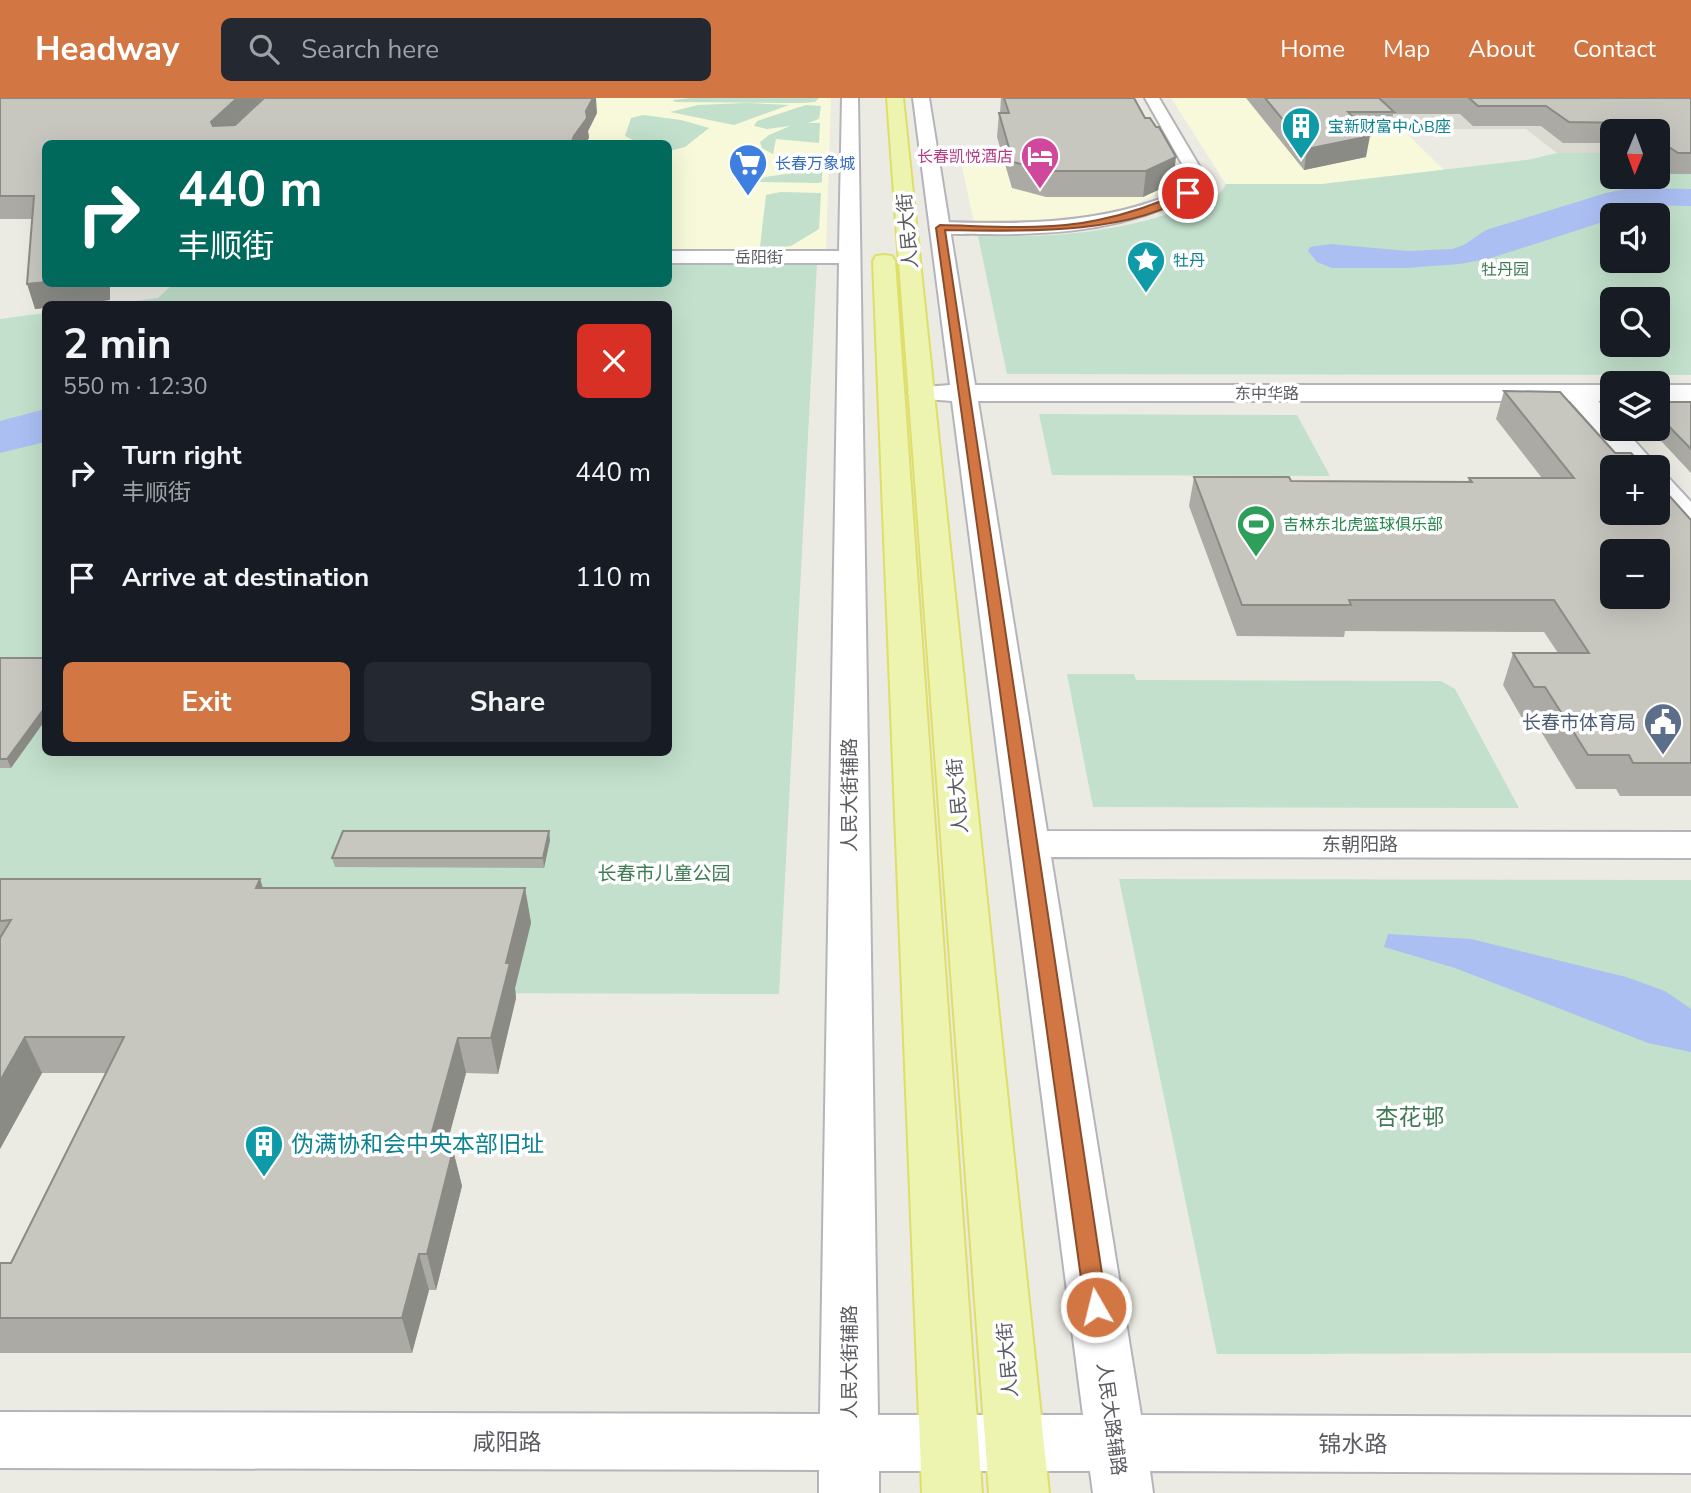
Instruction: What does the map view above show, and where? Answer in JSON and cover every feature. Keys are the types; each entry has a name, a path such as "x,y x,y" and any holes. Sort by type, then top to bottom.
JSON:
{"main road":[{"name":"人民大街辅路","path":"849,1468 850,98"},
{"name":"人民大街","path":"876,98 950,1469"},
{"name":"人民大街","path":"895,98 1017,1468"},
{"name":"人民大路辅路","path":"921,98 1119,1468"},
{"name":"岳阳街","path":"672,257 850,257"},
{"name":"东中华路","path":"921,393 1600,393"},
{"path":"1577,393 1633,455"},
{"path":"1670,393 1691,393"},
{"path":"1670,496 1691,519"},
{"name":"东朝阳路","path":"1029,844 1691,845"},
{"name":"咸阳路","path":"0,1440 849,1468 1017,1468"},
{"name":"锦水路","path":"1017,1468 1119,1468 1691,1444"}],"street":[{"path":"940,228 1028,229 1095,223 1151,209 1188,193 1195,187 1193,169 1152,98"}],"shaded area":[{"name":"长春万象城","path":"297,98 831,98 826,250 672,250 672,140 252,140"},
{"path":"1171,98 1370,98 1444,170 1322,184 1226,184"},
{"path":"1370,98 1600,124 1600,153 1557,153 1526,129 1401,129"},
{"path":"986,151 1161,151 1179,183 1124,210 1063,223 974,223 960,157 987,157"}],"green space":[{"path":"819,98 815,102 802,103 673,100"},
{"path":"698,105 789,105 734,125 670,112"},
{"path":"806,105 821,106 819,119 808,123 820,123 819,143 776,139 773,154 762,148 760,142 790,126 767,129 754,126 757,121"},
{"path":"643,115 681,120 709,128 685,147 672,150 672,140 633,140 625,136 631,118"},
{"name":"牡丹园","path":"1557,153 1600,153 1600,189 1670,189 1670,153 1691,153 1691,375 1670,375 1670,371 1600,371 1600,375 1007,374 978,236 1058,235 1135,223 1209,200 1219,194 1226,184 1322,184 1527,160"},
{"path":"822,169 822,182 819,183 757,182 765,177"},
{"path":"781,192 821,193 819,229 791,246 763,249 760,247 766,195"},
{"name":"长春市儿童公园","path":"672,263 817,263 779,994 0,992 0,319 42,313 42,756 672,756 672,301 134,301 158,298 170,287 672,287"},
{"path":"1039,414 1297,415 1330,476 1052,475"},
{"path":"1067,674 1134,674 1136,680 1441,681 1455,689 1519,808 1093,807"},
{"name":"杏花邨","path":"1119,879 1691,880 1691,1353 1217,1354"}],"water":[{"path":"1626,189 1691,189 1691,206 1670,206 1670,203 1600,203 1600,223 1488,259 1459,264 1406,268 1332,268 1317,262 1308,251 1310,247 1331,244 1407,251 1452,249 1464,245 1486,230"},
{"path":"42,410 42,443 0,453 0,421"},
{"path":"1388,934 1471,939 1626,977 1665,991 1691,1009 1691,1052 1648,1043 1455,968 1384,947"}],"building":[{"path":"0,98 237,98 211,122 213,126 235,125 264,98 593,98 586,111 587,118 572,140 42,140 42,282 27,284 34,196 0,196"},
{"path":"1004,98 1134,98 1145,118 1150,118 1156,127 1159,127 1176,157 1146,171 1048,171 1013,162 999,113 1009,113"},
{"path":"1265,98 1379,98 1394,112 1348,112 1370,136 1307,149"},
{"path":"1469,98 1691,98 1691,153 1678,153 1670,148 1670,119 1569,122 1546,106 1478,106"},
{"path":"1504,391 1560,392 1600,436 1600,441 1604,441 1615,453 1633,455 1600,455 1600,525 1670,525 1670,497 1691,520 1691,763 1633,763 1629,755 1588,755 1545,687 1534,687 1513,653 1589,653 1554,600 1349,600 1351,605 1242,605 1194,477 1289,477 1291,481 1472,482 1469,478 1574,478"},
{"path":"1670,402 1691,402 1691,449 1670,427"},
{"path":"0,658 42,658 42,711 7,759 0,759"},
{"path":"343,831 549,831 543,858 332,858"},
{"path":"0,879 260,879 256,888 525,888 491,1038 458,1038 427,1150 453,1150 427,1254 419,1254 402,1318 0,1318 0,1263 11,1263 124,1037 25,1037 0,1081 0,938 11,920 0,921"}],"place":[{"name":"宝新财富中心B座","path":"1301,160"},
{"name":"长春凯悦酒店","path":"1040,190"},
{"name":"长春万象城","path":"748,197"},
{"name":"牡丹","path":"1146,294"},
{"name":"吉林东北虎篮球俱乐部","path":"1256,558"},
{"name":"长春市体育局","path":"1663,756"},
{"name":"伪满协和会中央本部旧址","path":"264,1178"}],"route":[{"path":"1096,1307 940,228 1067,227 1151,209 1188,193"}]}
